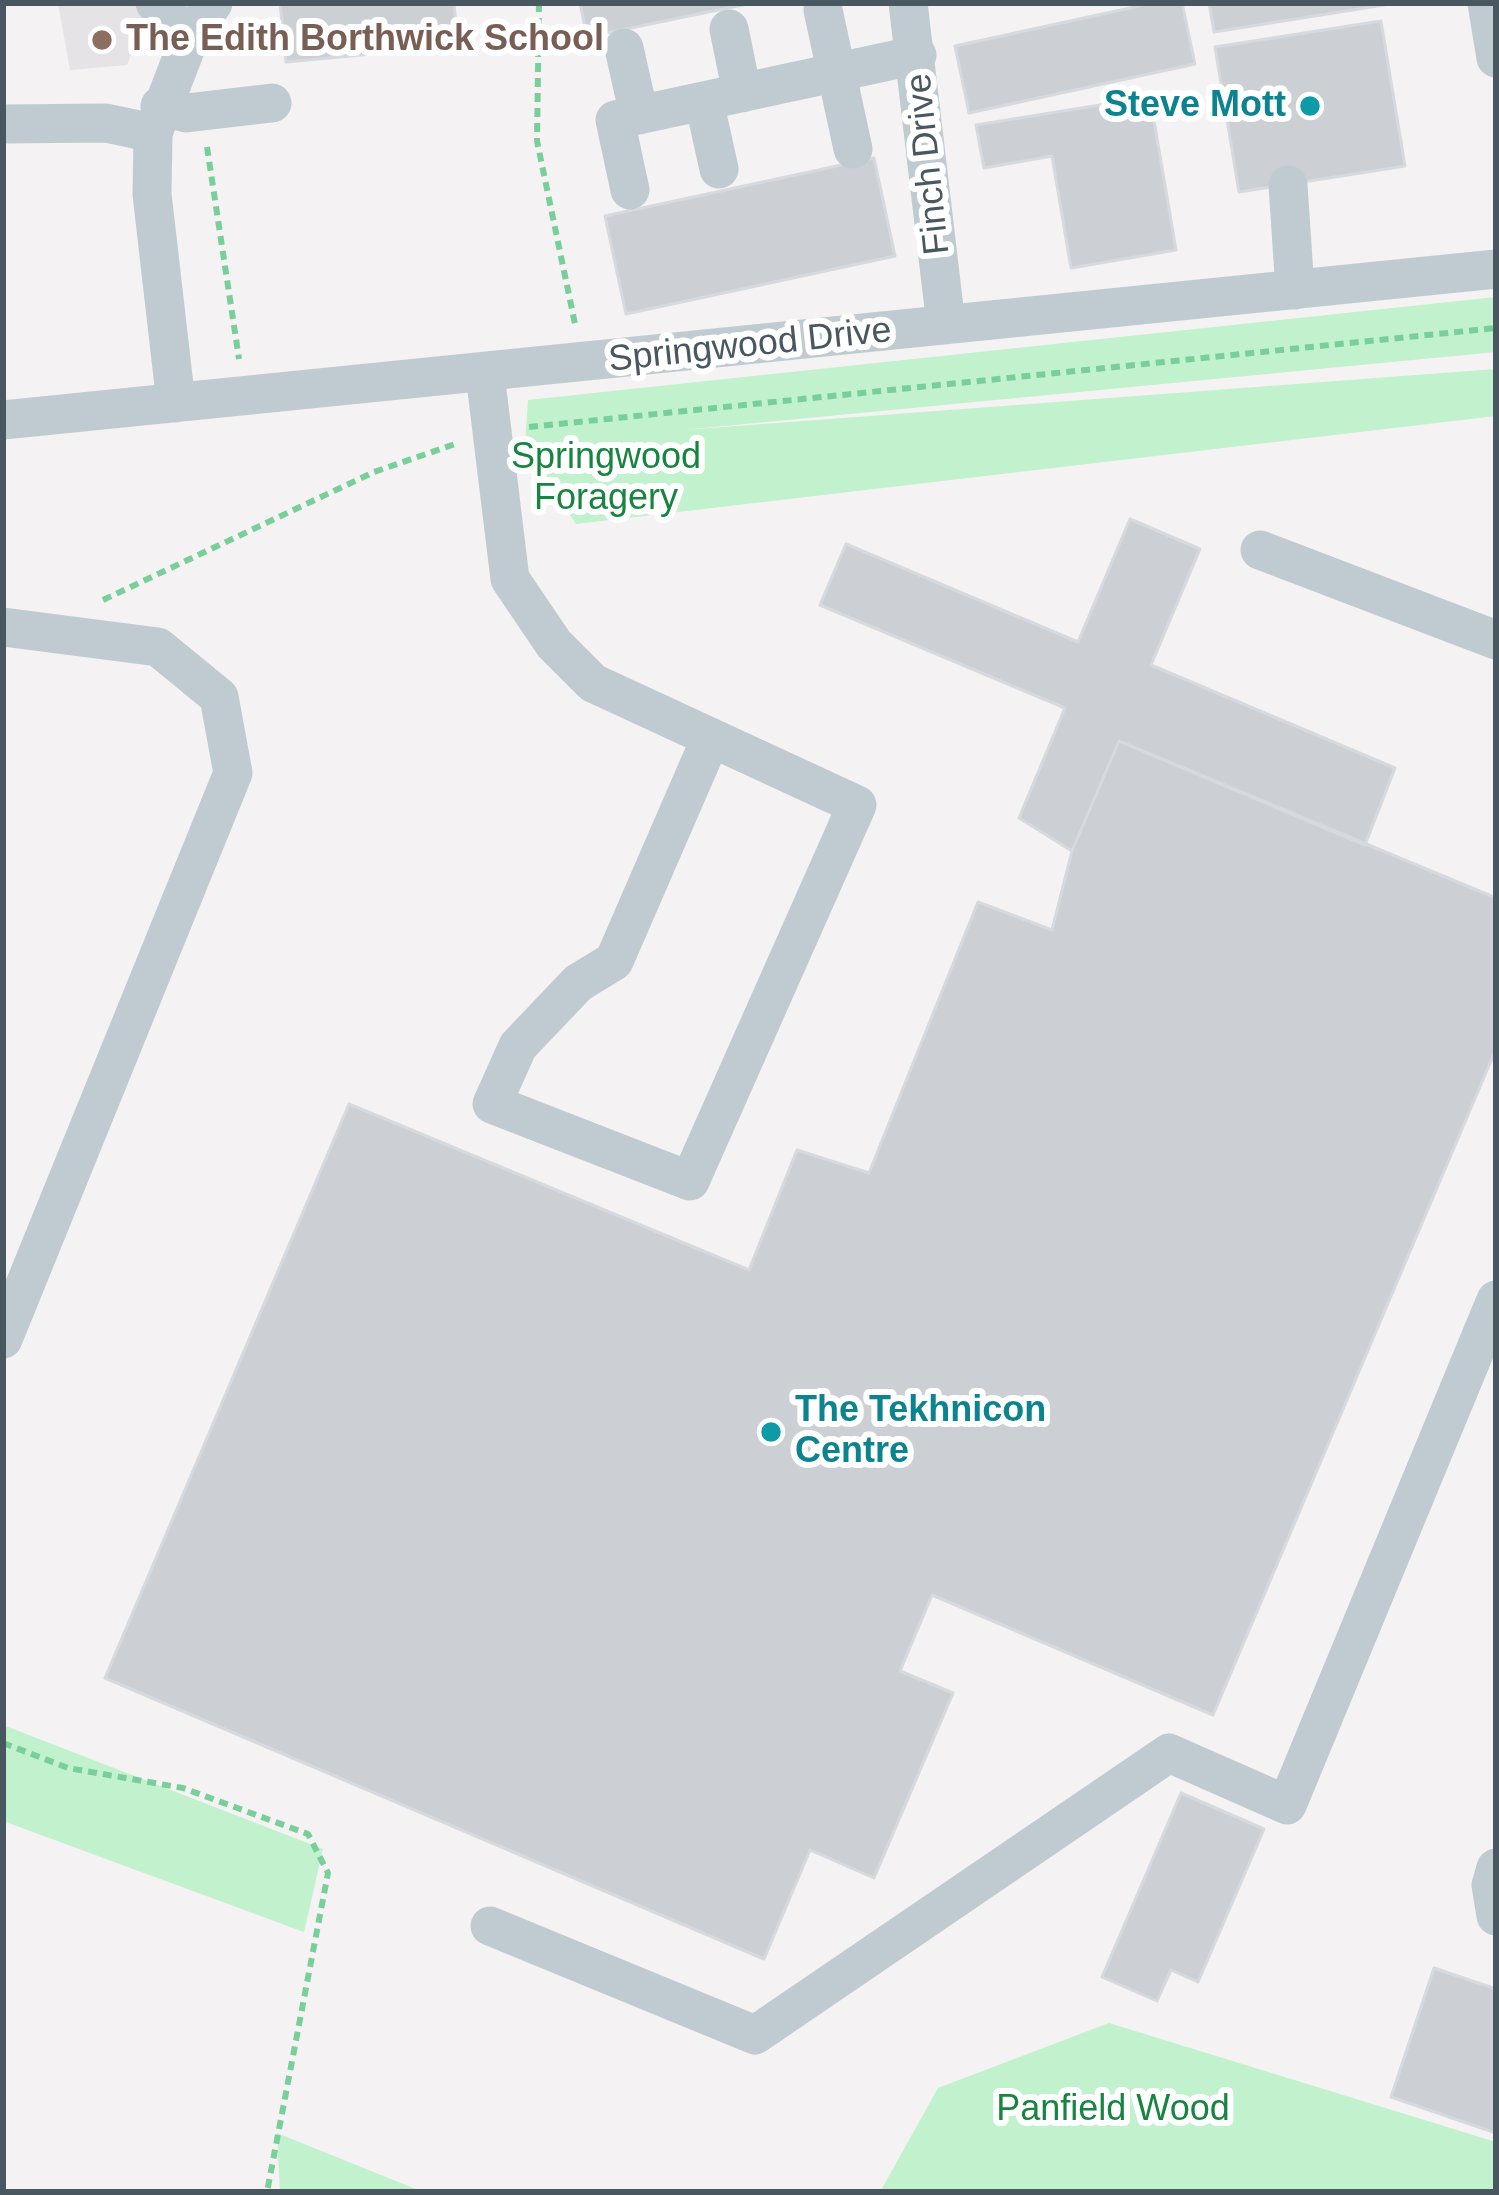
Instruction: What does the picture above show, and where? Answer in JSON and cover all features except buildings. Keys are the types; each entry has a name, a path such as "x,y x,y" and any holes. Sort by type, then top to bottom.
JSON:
{"street":[{"path":"155,3 190,37"},
{"path":"176,403 152,194 157,120 190,37 214,3"},
{"name":"Finch Drive","path":"908,3 946,326"},
{"path":"823,10 853,149"},
{"path":"719,169 729,29"},
{"path":"624,48 639,116"},
{"path":"630,190 615,120 917,55"},
{"path":"3,124 157,120 186,112 272,103"},
{"path":"1288,185 1294,290"},
{"name":"Springwood Drive","path":"3,420 1496,269"},
{"path":"485,374 510,579 554,644 593,683 857,805 690,1181 492,1104 518,1046 578,982 614,961 710,740"},
{"path":"1260,550 1496,640"},
{"path":"3,627 158,647 219,697 233,772 3,1339"},
{"path":"490,1927 755,2035 1169,1753 1287,1805 1496,1300"},
{"path":"1496,1868 1491,1885 1496,1916"}],"path":[{"path":"539,3 537,141 583,363"},
{"path":"205,138 241,372"},
{"path":"101,602 374,472 494,431 1496,328"},
{"path":"3,1743 68,1768 183,1788 308,1834 328,1873 267,2192"}],"shaded area":[{"name":"The Edith Borthwick School","path":"58,3 152,3 127,65 70,70"}],"green space":[{"name":"Springwood Foragery","path":"1496,297 1496,352 683,430 1496,369 1496,416 576,524 525,445 528,400"},
{"path":"3,1725 323,1849 304,1932 3,1821"},
{"name":"Panfield Wood","path":"1109,2023 1496,2142 1496,2192 880,2192 938,2088"},
{"path":"277,2133 423,2192 280,2192"}],"place":[{"name":"The Edith Borthwick School","path":"102,40"},
{"name":"Steve Mott","path":"1310,106"},
{"name":"The Tekhnicon Centre","path":"771,1432"}]}
